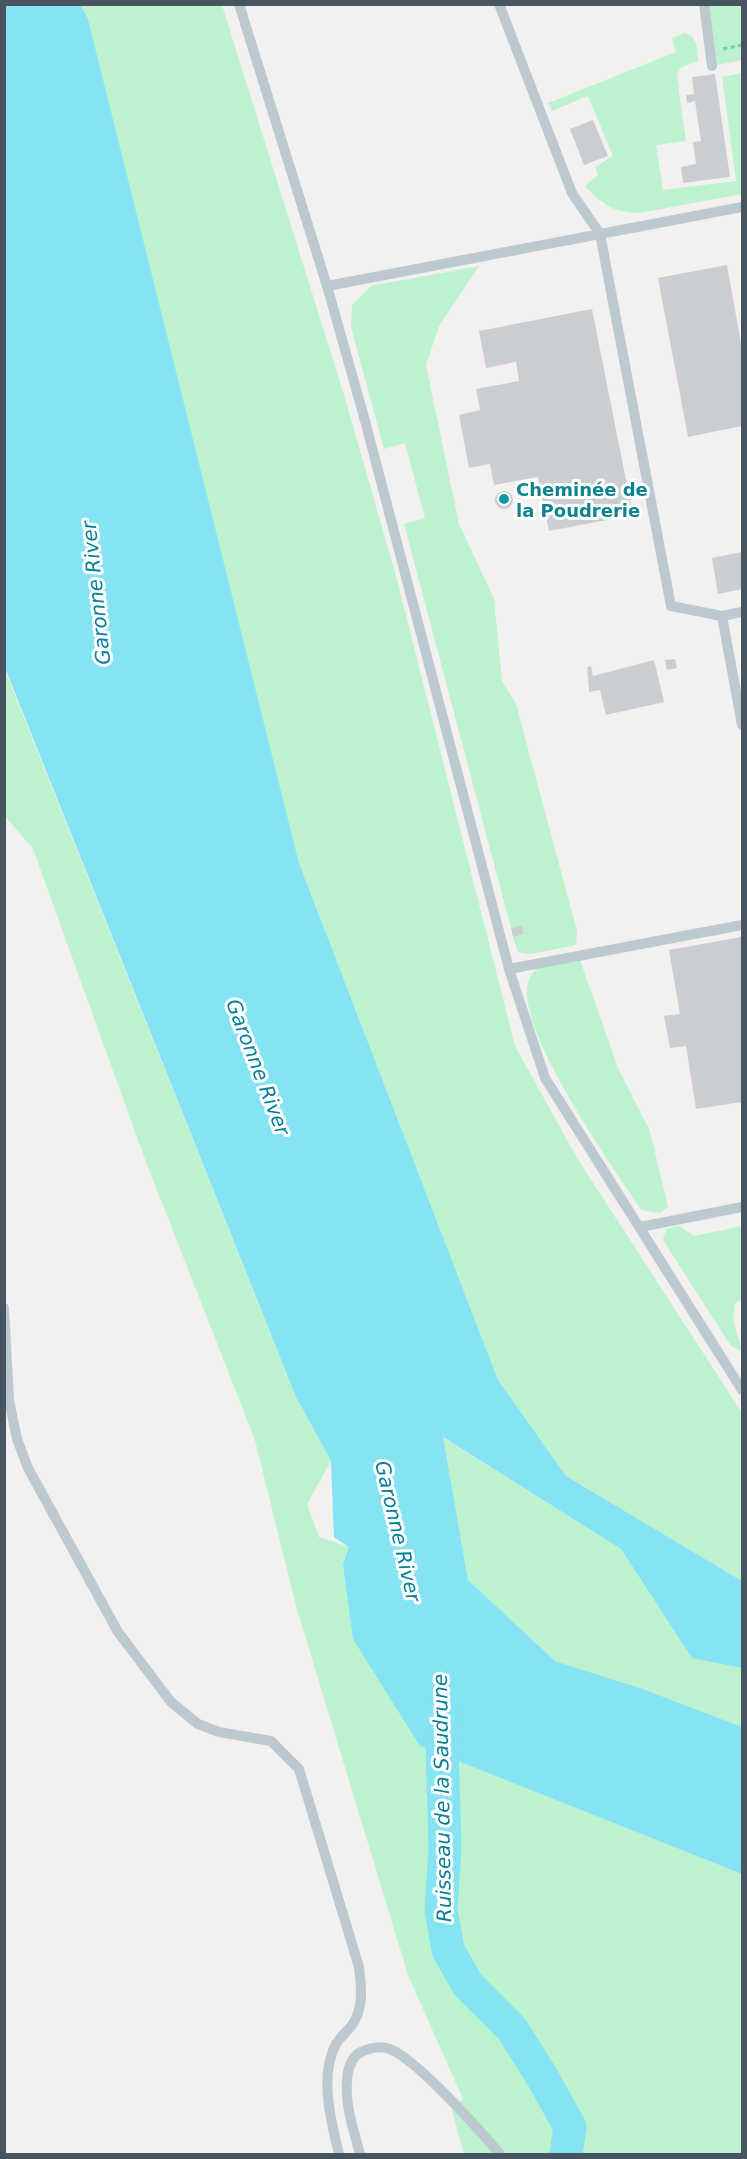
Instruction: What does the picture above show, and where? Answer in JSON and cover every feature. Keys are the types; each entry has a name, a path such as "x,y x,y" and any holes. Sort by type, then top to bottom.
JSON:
{"lane":[{"path":"239,4 327,286 370,440 509,969 545,1078 742,1390"},
{"path":"499,4 572,193 600,234 671,606 722,616 742,612"},
{"path":"704,4 712,66"},
{"path":"327,286 742,207"},
{"path":"722,616 742,725"},
{"path":"509,969 742,925"},
{"path":"640,1227 742,1208"},
{"path":"4,1308 9,1400 17,1439 28,1468 118,1632 171,1702 198,1724 219,1732 271,1741 299,1768 359,1967 362,2001 354,2022 336,2045 330,2064 328,2093 339,2154"},
{"path":"360,2154 347,2096 348,2069 356,2055 368,2049 387,2048 404,2058 457,2105 500,2154"}],"path":[{"path":"710,51 742,45"}],"green space":[{"path":"81,5 222,5 344,395 397,580 515,1046 577,1158 742,1413 742,1581 566,1476 498,1380 299,863 88,19"},
{"path":"704,5 742,5 742,60 712,66"},
{"path":"685,33 692,36 697,46 698,61 680,68 677,76 686,141 656,145 663,190 736,181 722,77 742,73 742,194 645,212 635,213 612,208 598,199 585,186 598,175 595,167 613,156 588,96 552,111 548,103 676,52 672,38"},
{"path":"479,266 439,326 426,365 459,524 494,599 502,681 516,704 577,931 576,945 531,954 518,952 513,937 524,934 522,925 511,928 404,524 425,518 405,443 384,449 351,327 352,305 371,286"},
{"path":"4,668 296,1397 331,1461 307,1504 319,1537 349,1547 420,1746 742,1874 742,2154 464,2154 452,2111 463,2099 408,1975 296,1606 255,1440 146,1162 33,849 5,816"},
{"path":"580,960 618,1068 650,1131 668,1207 660,1213 641,1210 568,1095 548,1059 534,1026 527,998 530,977 545,965"},
{"path":"679,1226 694,1236 742,1226 742,1300 735,1303 733,1320 742,1351 731,1346 663,1240 666,1229"},
{"path":"442,1437 621,1549 692,1657 742,1668 742,1727 643,1689 555,1661 468,1580"}],"water":[{"name":"Garonne River","path":"5,4 81,5 88,19 299,863 498,1380 566,1476 742,1581 742,1668 692,1658 621,1549 443,1437 468,1580 555,1661 643,1689 742,1727 742,1874 420,1746 353,1639 343,1564 349,1547 334,1537 331,1461 296,1397 5,668"}],"building":[{"path":"715,74 730,177 683,183 681,167 696,164 693,142 701,141 695,101 687,103 686,95 694,94 692,77"},
{"path":"593,120 608,156 584,165 570,129"},
{"path":"727,265 742,349 742,426 688,437 658,278"},
{"path":"592,309 633,515 549,531 538,477 494,485 490,464 469,468 459,415 480,410 476,389 519,381 516,362 486,368 479,331"},
{"name":"Cheminée de la Poudrerie","path":"504,491 510,494 513,500 510,506 504,509 498,506 495,500 498,494"},
{"path":"742,552 742,589 718,594 712,558"},
{"path":"675,659 677,668 667,670 665,660"},
{"path":"654,660 664,702 606,715 600,690 589,692 587,667 591,666 593,676"},
{"path":"522,925 524,934 513,937 511,928"},
{"path":"741,937 742,1102 696,1109 686,1046 670,1048 664,1016 680,1014 669,950"}],"waterway":[{"name":"Ruisseau de la Saudrune","path":"441,1711 445,1848 441,1909 448,1950 468,1985 512,2029 541,2075 570,2127 566,2154"}],"place":[{"name":"Cheminée de la Poudrerie","path":"504,499"}]}
